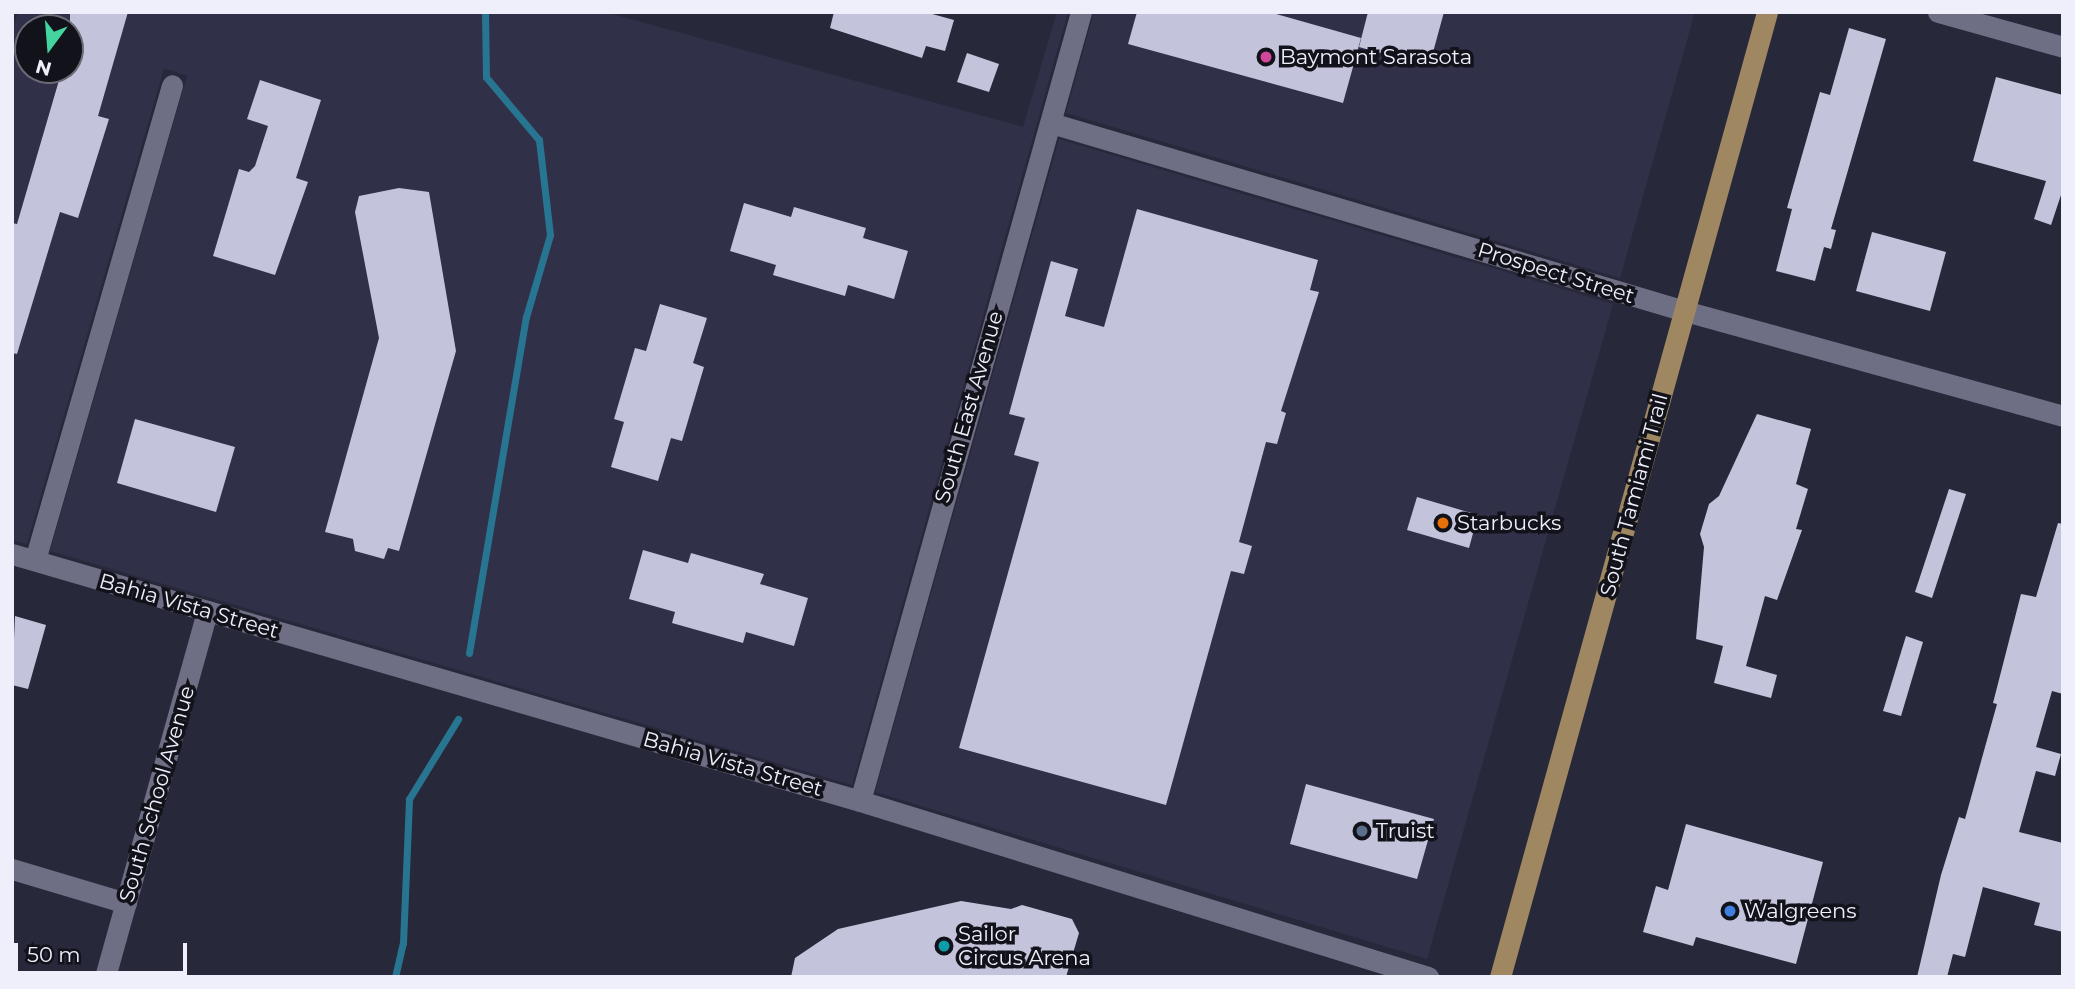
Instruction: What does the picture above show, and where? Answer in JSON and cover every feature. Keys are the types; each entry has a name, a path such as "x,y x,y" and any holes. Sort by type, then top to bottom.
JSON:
{"main road":[{"name":"South Tamiami Trail","path":"1500,977 1767,12"}],"street":[{"name":"South East Avenue","path":"860,802 1081,12"},
{"path":"1938,12 2063,47"},
{"path":"35,561 172,85"},
{"name":"Prospect Street","path":"1051,123 1685,311 2063,416"},
{"name":"Bahia Vista Street","path":"12,554 860,802 1429,977"},
{"name":"South School Avenue","path":"105,977 207,611"},
{"path":"12,869 126,903"}],"shaded area":[{"path":"18,12 605,12 1023,127 1057,12 1068,12 852,785 50,551 187,76 164,68 27,544 12,540 14,26 14,84 84,84 84,14"},
{"path":"1094,12 1695,12 1620,278 1066,113"},
{"path":"1059,139 1613,304 1427,959 875,792"}],"building":[{"path":"128,12 98,116 109,119 78,218 60,212 17,354 12,353 12,223 17,224 58,84 84,84 84,14 70,14"},
{"path":"834,12 925,12 954,20 945,51 926,46 922,58 830,28"},
{"name":"Baymont Sarasota","path":"1137,12 1269,12 1361,38 1343,103 1128,44"},
{"path":"1368,12 1444,12 1429,67 1359,47"},
{"path":"1849,28 1886,39 1831,229 1836,230 1831,249 1824,247 1815,281 1776,271 1792,209 1787,208 1820,92 1830,95"},
{"path":"967,53 999,64 989,92 957,82"},
{"path":"1996,77 2063,95 2063,189 2051,225 2034,219 2046,181 1973,161"},
{"path":"260,80 321,100 296,178 308,182 275,275 213,256 239,169 249,172 255,166 268,126 247,119"},
{"path":"399,188 429,192 456,351 399,551 388,548 384,559 355,551 353,539 325,532 379,338 355,212 359,196"},
{"path":"744,203 791,217 794,207 866,228 863,238 908,251 894,299 848,285 845,296 773,275 776,265 730,251"},
{"path":"1137,209 1318,260 1310,290 1319,292 1281,411 1286,413 1277,444 1266,442 1239,542 1252,546 1244,574 1231,571 1166,805 959,748 1039,462 1014,455 1025,418 1009,414 1051,261 1078,269 1065,316 1104,327"},
{"path":"1872,232 1946,252 1930,311 1856,291"},
{"path":"660,304 707,318 693,363 704,367 682,441 671,438 658,481 611,467 624,422 614,419 635,348 646,351"},
{"path":"1757,414 1811,429 1796,484 1808,489 1796,529 1802,530 1777,600 1765,596 1746,666 1777,675 1771,698 1714,683 1723,646 1696,639 1704,547 1700,534 1709,504 1719,496"},
{"path":"135,419 235,447 216,512 117,483"},
{"path":"1949,489 1966,494 1932,598 1915,592"},
{"name":"Starbucks","path":"1417,497 1478,515 1469,548 1407,530"},
{"path":"2058,523 2063,524 2063,694 2052,691 2036,747 2061,754 2055,776 2036,771 2019,832 2063,843 2063,932 2034,925 2040,903 1983,887 1965,957 1953,954 1947,977 1917,977 1941,875 1959,817 1965,819 1997,704 1993,703 2021,594 2036,597"},
{"path":"643,550 688,563 691,553 764,574 760,584 808,598 794,646 746,632 743,643 672,623 675,612 629,599"},
{"path":"15,616 46,625 28,689 12,685"},
{"path":"1906,636 1923,642 1901,716 1883,711"},
{"name":"Truist","path":"1306,784 1434,819 1417,879 1290,844"},
{"name":"Walgreens","path":"1686,824 1823,862 1796,964 1696,937 1693,946 1643,932 1656,886 1668,890"},
{"name":"Sailor Circus Arena","path":"961,901 1011,909 1022,905 1072,919 1079,933 1066,977 791,977 795,958 838,929"}],"waterway":[{"path":"469,653 526,317 550,235 539,140 486,77 485,12"},
{"path":"395,977 403,943 409,799 458,719"}],"place":[{"name":"Baymont Sarasota","path":"1266,57"},
{"name":"Starbucks","path":"1443,523"},
{"name":"Truist","path":"1362,831"},
{"name":"Walgreens","path":"1730,911"},
{"name":"Sailor Circus Arena","path":"944,946"}]}
